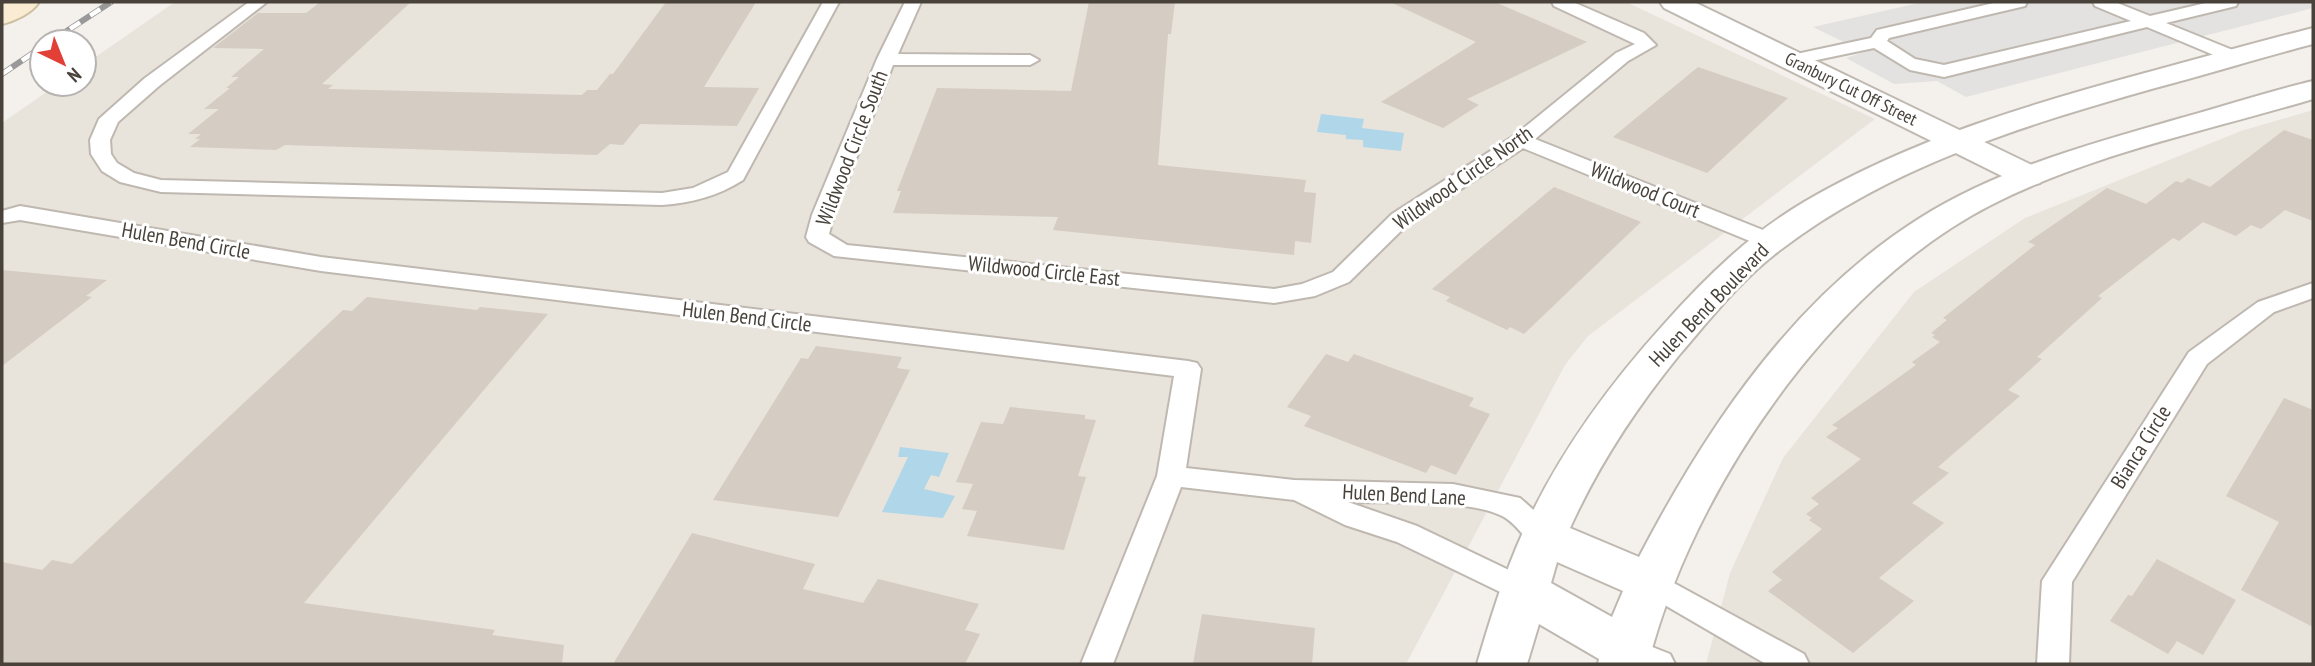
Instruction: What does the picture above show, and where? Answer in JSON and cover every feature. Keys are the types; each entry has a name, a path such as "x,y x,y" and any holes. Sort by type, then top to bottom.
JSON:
{"main road":[{"path":"2,16 26,2"}],"street":[{"name":"Granbury Cut Off Street","path":"1673,2 2028,176"},
{"name":"Hulen Bend Boulevard","path":"1502,664 1544,536 1607,422 1648,366 1704,303 1770,241 1818,208 1867,180 1956,140 2053,107 2313,36"},
{"path":"1636,659 1635,615 1664,550 1728,439 1795,346 1843,296 1940,221 1980,198 2028,176 2313,90"},
{"path":"1544,536 1650,582"},
{"path":"1525,592 1636,659"}],"lane":[{"path":"259,2 152,82 109,120 100,140 101,154 109,167 127,178 161,186 662,199 688,197 723,185 736,176 831,2"},
{"name":"Wildwood Circle South","path":"817,237 823,215 886,59 913,2"},
{"name":"Wildwood Circle North","path":"1274,296 1307,291 1341,277 1400,219 1521,140 1622,57 1647,45 1638,37 1560,2"},
{"path":"1793,60 1877,42 1883,34 2019,2"},
{"path":"2101,2 2234,57"},
{"path":"1877,42 1910,63 1929,71 1944,71 2230,2"},
{"path":"886,59 1030,61"},
{"name":"Wildwood Court","path":"1521,140 1770,241"},
{"name":"Hulen Bend Circle","path":"2,217 20,212 321,264 1188,369 1171,476 1097,664"},
{"name":"Wildwood Circle East","path":"817,237 842,251 1274,296"},
{"name":"Bianca Circle","path":"2053,664 2057,581 2198,358 2266,307 2313,290"},
{"name":"Hulen Bend Lane","path":"1171,476 1294,490 1453,494 1510,506 1544,536"},
{"name":"Hulen Bend Lane","path":"1294,490 1355,517 1407,534 1525,592"},
{"path":"1650,582 1793,664"}],"shaded area":[{"path":"175,2 1626,2 1875,119 1588,336 1565,365 1406,664 2,664 2,123 38,98 98,98 98,55"},
{"path":"1923,2 2313,2 2313,8 1966,97 1937,81 1894,84 1846,58 1864,52 1813,27"},
{"path":"2313,110 2313,664 1706,664 1730,573 1783,458 1914,292 2025,218 2241,131"}],"water":[{"path":"1321,114 1364,119 1362,128 1404,133 1401,151 1363,147 1363,140 1317,132"},
{"path":"900,447 949,453 939,477 931,475 924,489 955,496 943,518 882,512 908,457 898,457"}],"building":[{"path":"411,2 322,84 333,85 328,89 582,95 587,90 597,90 610,74 613,74 666,2 756,2 704,87 759,88 737,126 640,124 623,145 610,144 597,155 285,145 276,150 190,147 200,139 195,139 201,134 188,134 219,109 204,109 239,77 231,77 264,49 213,48 258,13 306,13 319,3"},
{"path":"1089,2 1175,2 1171,34 1168,34 1158,165 1306,180 1304,192 1316,193 1311,243 1295,241 1294,255 1053,230 1058,217 893,213 901,191 897,191 937,88 1071,91"},
{"path":"1390,2 1495,2 1587,42 1467,99 1479,105 1443,128 1381,102 1476,42"},
{"path":"1698,67 1788,98 1707,173 1613,137"},
{"path":"2284,130 2313,140 2313,221 2285,210 2261,229 2251,225 2236,236 2203,222 2179,241 2173,238 2098,296 2102,298 2037,357 2042,359 2008,390 2020,396 1938,467 1949,473 1912,503 1944,523 1879,578 1914,601 1853,653 1768,591 1782,580 1772,572 1822,529 1809,520 1812,518 1806,514 1819,504 1811,498 1861,459 1826,437 1838,428 1832,425 1916,365 1912,362 1940,342 1932,337 1935,335 1931,333 1947,320 1943,318 2035,245 2028,242 2107,188 2146,204 2176,181 2182,183 2188,178 2210,187"},
{"path":"1554,187 1641,222 1524,334 1510,327 1507,330 1446,301 1450,297 1432,289"},
{"path":"2,270 107,280 86,296 92,297 2,366"},
{"path":"367,297 477,310 480,307 548,314 304,603 495,630 492,635 564,645 562,664 2,664 2,562 42,570 52,560 72,564 343,310 352,311"},
{"path":"816,346 902,357 897,368 910,370 838,517 713,500 801,358 808,359"},
{"path":"1326,354 1348,362 1354,354 1474,398 1469,406 1490,414 1456,475 1431,465 1426,473 1304,426 1311,416 1287,407"},
{"path":"2284,398 2313,410 2313,627 2241,590 2279,522 2226,496"},
{"path":"1010,407 1085,415 1085,419 1096,420 1078,476 1086,477 1064,550 967,536 977,511 962,509 973,484 956,482 981,422 1003,424"},
{"path":"692,533 815,564 803,589 863,603 878,579 979,604 965,630 980,634 965,664 613,664"},
{"path":"2157,559 2236,600 2203,655 2177,641 2168,654 2110,621 2128,595 2132,596"},
{"path":"1202,614 1315,628 1312,664 1193,664"}],"railway":[{"path":"71,28 111,2"},
{"path":"2,74 28,56"}]}
